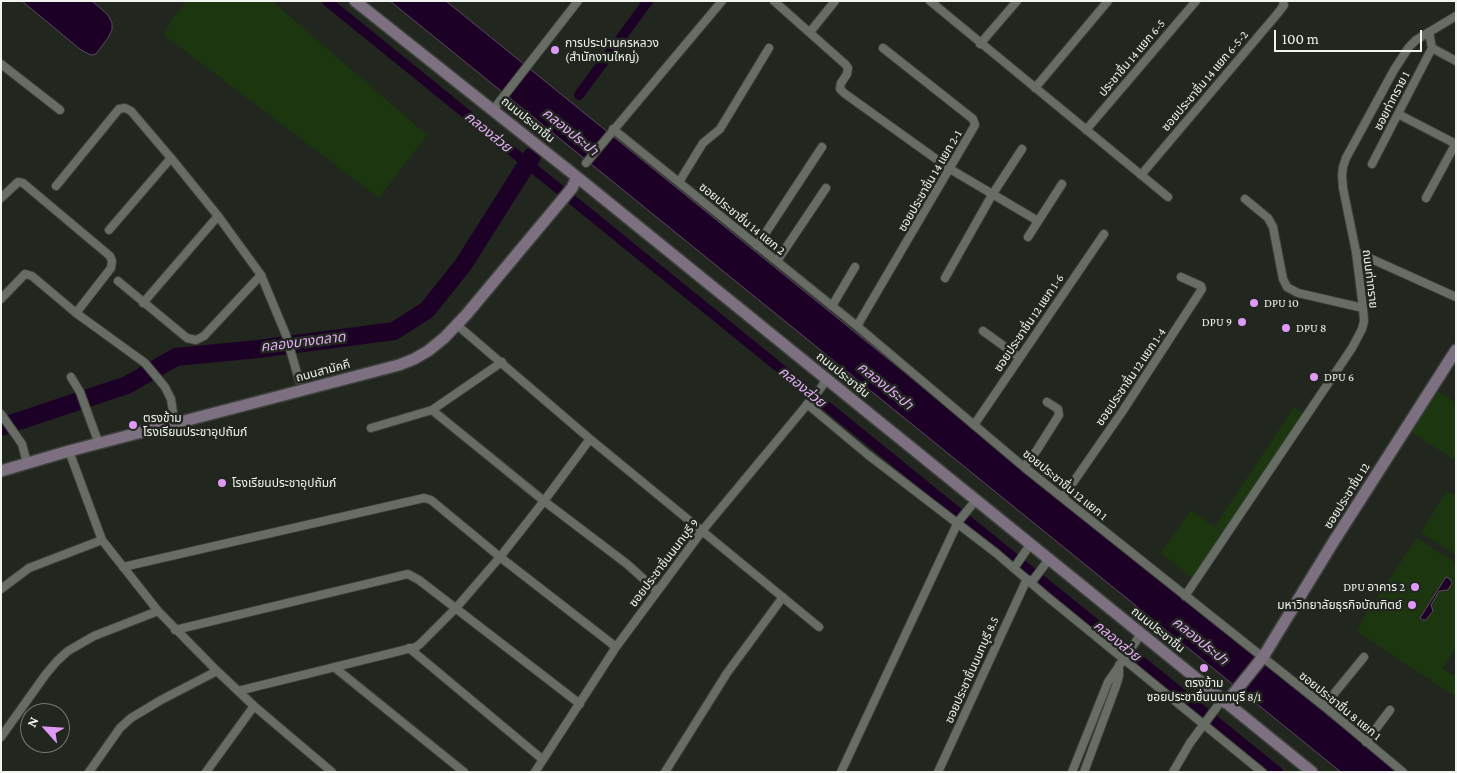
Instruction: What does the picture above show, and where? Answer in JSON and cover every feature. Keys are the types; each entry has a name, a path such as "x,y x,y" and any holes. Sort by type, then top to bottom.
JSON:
{"main road":[{"name":"ถนนประชาชื่น","path":"355,1 493,110 574,182 823,384 973,504 1030,544 1141,634 1227,699 1312,772"},
{"name":"ถนนสามัคคี","path":"1,471 69,451 175,425 399,365 428,350 457,325 574,182"},
{"name":"ซอยประชาชื่น 12","path":"1227,699 1262,658 1456,350"}],"street":[{"path":"493,110 578,1"},
{"path":"586,163 722,1"},
{"path":"774,1 848,68 840,89 844,93 950,169 1038,221"},
{"path":"810,32 835,1"},
{"path":"930,1 1168,197"},
{"path":"980,44 1017,1"},
{"path":"1035,88 1108,1"},
{"name":"ประชาชื่น 14 แยก 6-5","path":"1086,130 1196,1"},
{"name":"ซอยประชาชื่น 14 แยก 6-5-2","path":"1141,175 1278,13 1284,5 1283,1"},
{"name":"ถนนท่าทราย","path":"1185,596 1352,348 1362,329 1364,321 1363,308 1356,252 1342,175 1346,158 1409,47 1429,32 1456,16"},
{"path":"1429,32 1432,48 1456,61"},
{"path":"679,182 703,143 720,129 769,48"},
{"name":"ซอยประชาชื่น 14 แยก 2-1","path":"857,326 975,125 973,119 884,48"},
{"name":"ซอยท่าทราย 1","path":"1372,164 1432,48"},
{"path":"1,64 60,110"},
{"path":"56,186 119,109 125,108 131,111 218,216 261,275 286,335 299,380"},
{"path":"1398,114 1456,143 1426,198"},
{"name":"ซอยประชาชื่น 14 แยก 2","path":"612,131 679,182 857,326"},
{"path":"757,246 822,147"},
{"path":"945,278 992,195 1022,149"},
{"path":"110,230 171,158"},
{"path":"1,198 18,182 23,183 110,256 112,261 111,268 76,313"},
{"path":"1028,237 1062,184"},
{"path":"777,261 826,188"},
{"path":"1245,199 1268,218 1274,226 1286,287 1298,294 1363,308"},
{"path":"143,303 218,216"},
{"name":"ซอยประชาชื่น 12 แยก 1-6","path":"974,425 1104,234"},
{"path":"1356,252 1455,294"},
{"path":"832,306 855,267"},
{"path":"1,298 25,274 28,274 76,313 145,363 165,387 171,399 175,425"},
{"path":"118,281 187,338 196,340 204,336 261,275"},
{"name":"ซอยประชาชื่น 12 แยก 1-4","path":"1063,497 1122,412 1202,289 1201,286 1181,277"},
{"path":"457,325 590,439 819,627"},
{"name":"ซอยประชาชื่น 12 แยก 1","path":"857,326 1024,467 1262,658"},
{"path":"982,331 1019,357"},
{"path":"372,428 432,410 502,362"},
{"path":"71,377 89,413 99,444"},
{"name":"ซอยประชาชื่นนนทบุรี 9","path":"535,772 616,647 657,591 702,531 823,384"},
{"path":"1024,467 1059,415 1058,409 1047,402"},
{"path":"808,403 1015,566 1122,660 1205,722 1262,772"},
{"path":"432,410 544,501 627,564 657,591"},
{"path":"2,416 22,444 27,463"},
{"path":"238,691 420,644 456,608 500,556 590,439"},
{"path":"69,451 102,540 158,611 217,672 331,771"},
{"path":"123,567 424,498 431,500 616,647"},
{"path":"841,772 958,523 973,504"},
{"path":"1,589 29,568 102,540"},
{"path":"1015,566 1030,544"},
{"name":"ซอยประชาชื่นนนทบุรี 8.5","path":"938,772 1031,581 1049,560"},
{"path":"175,630 408,574 419,580 580,704"},
{"path":"665,772 727,673 783,597"},
{"path":"1,737 46,674 68,651 94,636 158,611"},
{"path":"1072,772 1108,682 1141,634"},
{"path":"409,648 542,759"},
{"path":"1324,706 1364,657"},
{"name":"ซอยประชาชื่น 8 แยก 1","path":"1262,658 1324,706 1403,772"},
{"path":"1084,772 1116,686 1122,660"},
{"path":"334,667 464,772"},
{"path":"89,772 120,728 131,718 160,700 217,672"},
{"path":"1173,772 1205,722 1227,699"},
{"path":"206,772 254,706"},
{"path":"1366,742 1390,710"}],"green space":[{"path":"187,1 272,1 427,135 379,198 164,35 171,20"},
{"path":"1438,391 1456,403 1456,461 1411,432"},
{"path":"1294,407 1304,413 1225,533 1215,526"},
{"path":"1447,491 1456,495 1456,555 1421,532"},
{"path":"1191,510 1224,534 1194,580 1161,553"},
{"name":"มหาวิทยาลัยธุรกิจบัณฑิตย์","path":"1417,538 1456,563 1456,648 1442,668 1456,677 1456,697 1357,630"}],"water":[{"path":"22,1 92,1 108,15 112,23 112,30 96,54 91,55 81,50"},
{"name":"คลองประปา","path":"390,1 446,1 1398,772 1341,772"},
{"path":"1446,577 1452,583 1448,590 1439,591 1431,605 1433,611 1426,620 1423,620 1420,618"}],"waterway":[{"name":"คลองส่วย","path":"327,1 1278,772"},
{"name":"คลองบางตลาด","path":"579,95 648,1"},
{"name":"คลองบางตลาด","path":"1,427 127,385 176,357 258,349 394,331 427,310 463,265 532,156"}],"place":[{"name":"การประปานครหลวง (สำนักงานใหญ่)","path":"555,50"},
{"name":"DPU 10","path":"1254,303"},
{"name":"DPU 9","path":"1242,322"},
{"name":"DPU 8","path":"1286,328"},
{"name":"DPU 6","path":"1314,377"},
{"name":"ตรงข้าม โรงเรียนประชาอุปถัมภ์","path":"133,425"},
{"name":"โรงเรียนประชาอุปถัมภ์","path":"222,483"},
{"name":"DPU อาคาร 2","path":"1415,587"},
{"name":"มหาวิทยาลัยธุรกิจบัณฑิตย์","path":"1412,605"},
{"name":"ตรงข้าม ซอยประชาชื่นนนทบุรี 8/1","path":"1204,668"}]}
